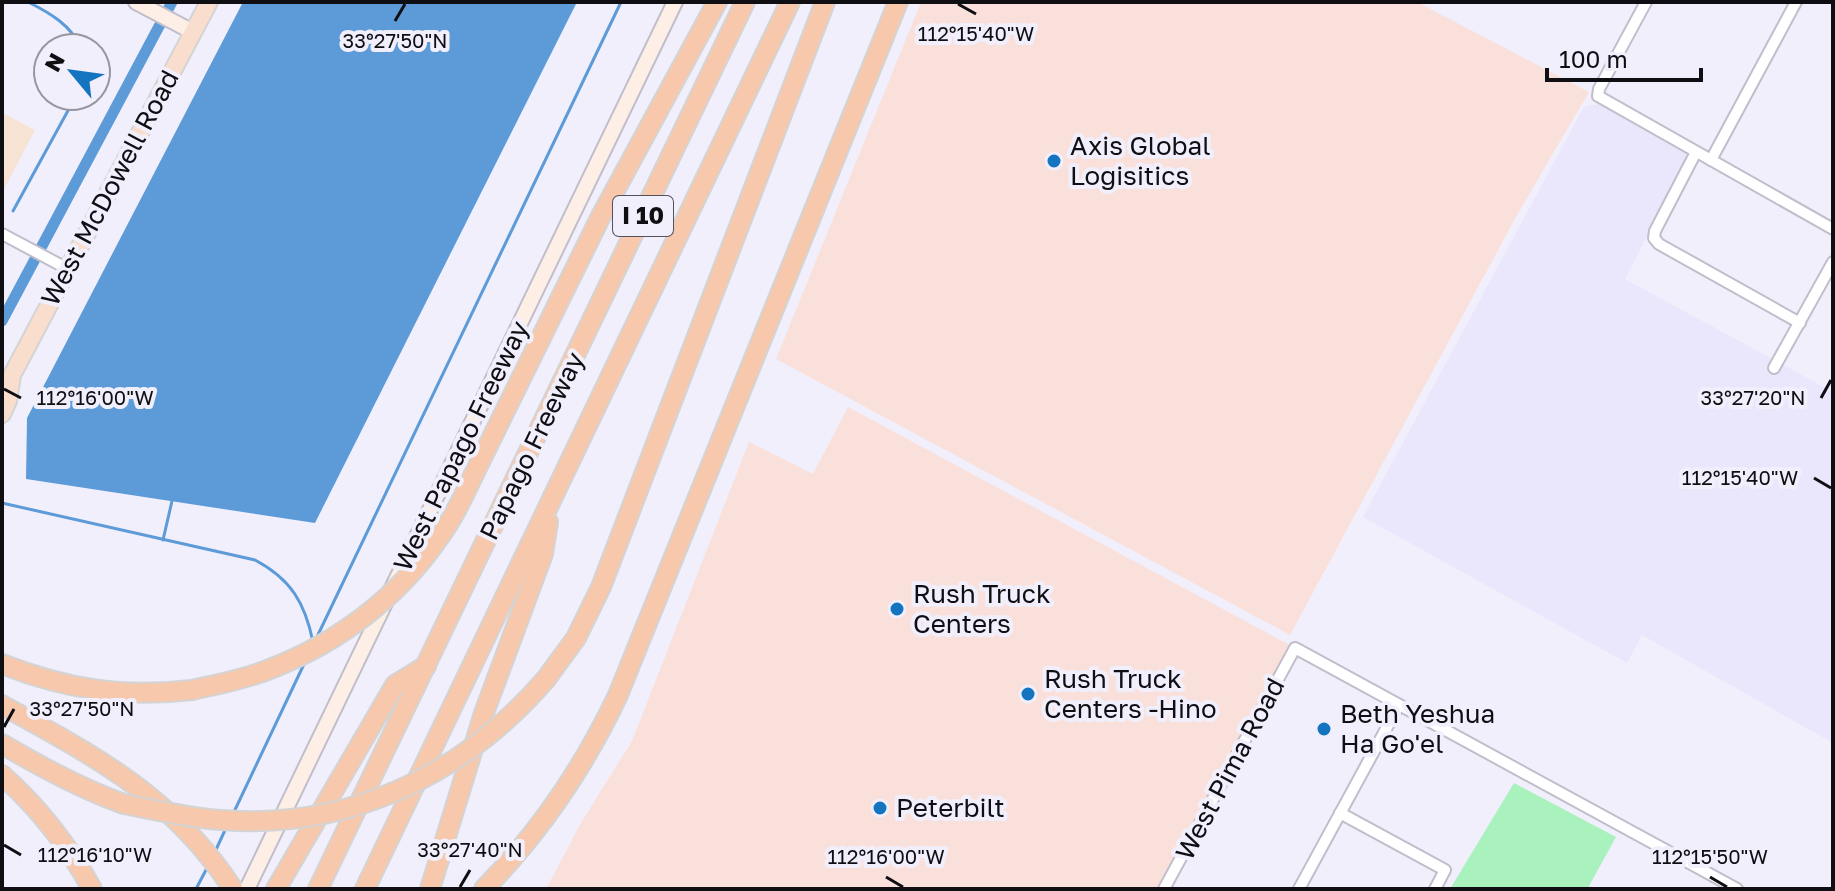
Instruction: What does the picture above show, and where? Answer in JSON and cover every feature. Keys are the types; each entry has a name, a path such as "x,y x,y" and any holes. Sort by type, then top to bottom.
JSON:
{"highway":[{"path":"2,664 37,678 86,689 141,693 192,690 274,668 325,644 392,593 432,548 451,521 600,218 717,2"},
{"name":"Papago Freeway","path":"318,889 745,2"},
{"name":"Papago Freeway","path":"365,889 790,2"},
{"path":"2,744 94,794 124,804 185,816 243,821 311,816 366,804 412,785 445,766 480,743 515,712 546,679 576,638 601,587 825,2"},
{"path":"484,889 516,855 551,810 585,758 618,695 898,2"},
{"path":"430,889 484,713 543,554 551,503"},
{"path":"276,889 395,685 426,666"},
{"path":"2,705 86,751 148,795 199,843 233,889"},
{"path":"2,775 50,823 92,888"}],"main road":[{"path":"136,2 193,32"},
{"name":"West McDowell Road","path":"2,414 8,401 7,379 209,2"},
{"name":"West Papago Freeway","path":"247,889 675,2"}],"street":[{"path":"1646,2 1598,96 1833,229"},
{"path":"1711,160 1796,2"},
{"path":"1696,152 1654,238 1659,244 1800,323"},
{"path":"2,234 68,269"},
{"path":"1774,368 1833,262"},
{"name":"West Pima Road","path":"1164,889 1295,648 1399,705"},
{"path":"1299,889 1399,705 1737,889"},
{"path":"1340,813 1445,870 1435,889"}],"shaded area":[{"path":"921,2 1417,2 1589,92 1517,215 1290,635 776,359"},
{"path":"1598,104 1690,152 1625,279 1833,392 1833,743 1642,635 1627,663 1363,517 1584,107"},
{"path":"2,113 35,130 2,193"},
{"path":"848,407 1295,648 1164,889 546,889 582,821 632,741 749,442 813,474"}],"green space":[{"path":"1514,783 1616,837 1589,886 1592,889 1450,889"}],"water":[{"path":"243,2 577,2 315,523 26,479 27,418"}],"waterway":[{"path":"28,2 52,15 71,32"},
{"path":"2,321 172,2"},
{"path":"315,641 621,2"},
{"path":"13,211 67,112"},
{"path":"163,540 172,501"},
{"path":"2,503 255,560 287,584 306,615 313,642"},
{"path":"233,814 305,662"},
{"path":"214,854 226,828"},
{"path":"196,889 207,868"}],"place":[{"name":"Axis Global Logisitics","path":"1054,161"},
{"name":"Rush Truck Centers","path":"897,609"},
{"name":"Rush Truck Centers -Hino","path":"1028,694"},
{"name":"Beth Yeshua Ha Go'el","path":"1324,729"},
{"name":"Peterbilt","path":"880,808"}]}
